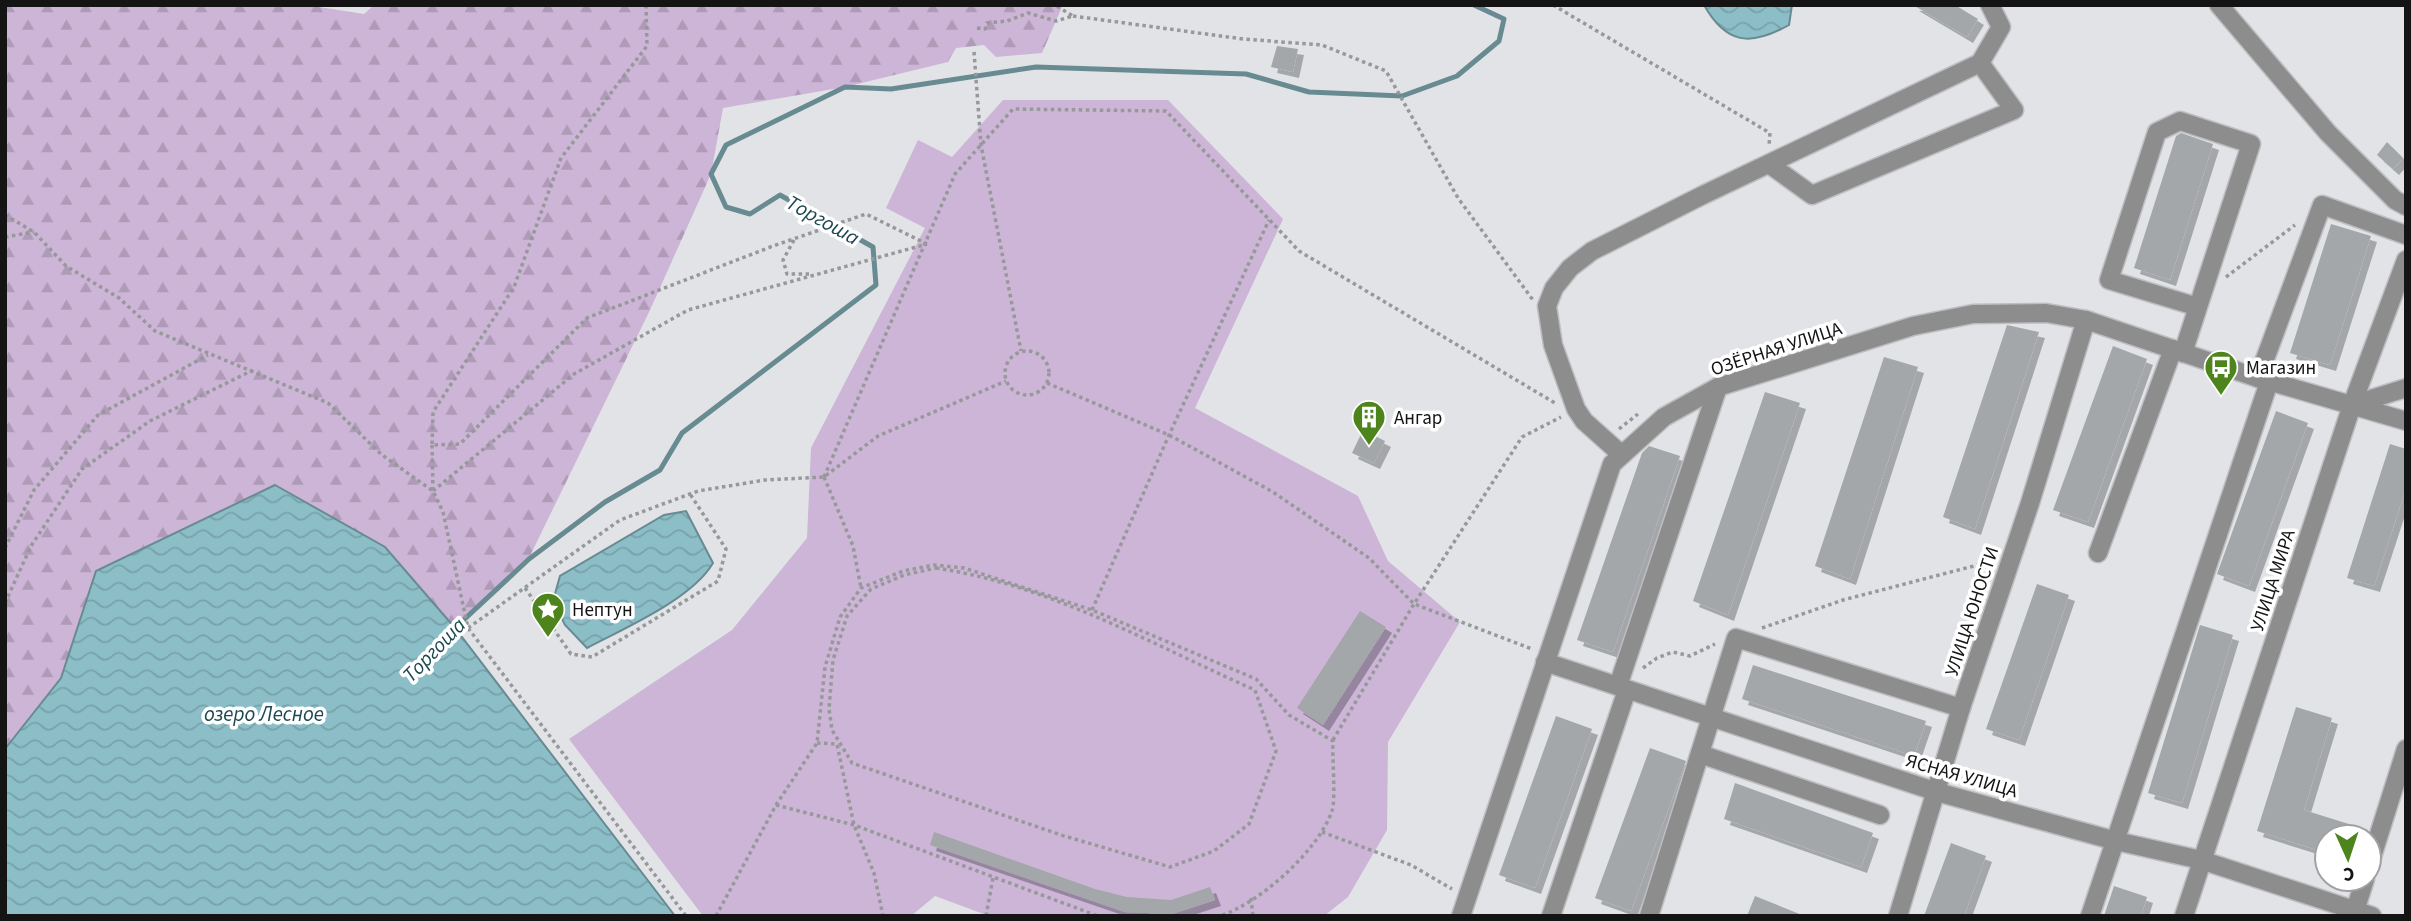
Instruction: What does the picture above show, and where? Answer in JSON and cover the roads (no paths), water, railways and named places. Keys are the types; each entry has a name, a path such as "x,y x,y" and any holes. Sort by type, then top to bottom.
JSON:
{"street":[{"path":"1622,454 1584,421 1576,409 1553,345 1547,306 1554,288 1570,268 1592,251 1980,63 2001,27 1990,5"},
{"path":"2219,5 2328,133 2395,200 2406,206"},
{"path":"1769,163 1812,195 2014,110 1980,63"},
{"path":"2098,553 2200,301 2251,144 2180,121 2157,132 2109,280 2200,301"},
{"path":"2090,916 2322,205 2406,235"},
{"name":"УЛИЦА МИРА","path":"2184,916 2352,405 2406,260"},
{"name":"ОЗЁРНАЯ УЛИЦА","path":"1465,908 1540,656 1612,464 1664,417 1718,387 1913,326 1973,314 2046,313 2086,320 2263,380 2406,421"},
{"name":"УЛИЦА ЮНОСТИ","path":"1898,916 1961,708 2086,320"},
{"path":"1552,916 1622,684 1718,387"},
{"path":"2352,405 2394,394 2406,388"},
{"path":"1649,916 1735,638 1961,708"},
{"name":"ЯСНАЯ УЛИЦА","path":"1540,656 1937,792 2116,841 2202,860 2363,913"},
{"path":"2383,823 2406,750"},
{"path":"1700,754 1880,816"},
{"path":"2363,913 2364,893"}],"water":[{"path":"1704,5 1792,5 1789,25 1751,39 1740,38 1721,28"},
{"name":"озеро Лесное","path":"275,485 385,547 455,628 675,916 5,916 5,749 61,678 96,571"},
{"path":"686,511 713,563 690,589 674,600 587,648 565,625 553,601 560,576 664,515"}],"waterway":[{"name":"Торгоша","path":"455,628 529,559 605,502 660,470 682,433 876,285 873,247 780,195 750,214 726,207 711,174 726,145 845,87 891,89 1036,67 1246,74 1309,92 1402,96 1457,76 1499,41 1504,19 1474,5"}],"place":[{"name":"Магазин","path":"2221,397"},
{"name":"Ангар","path":"1369,447"},
{"name":"Нептун","path":"548,639"}]}
